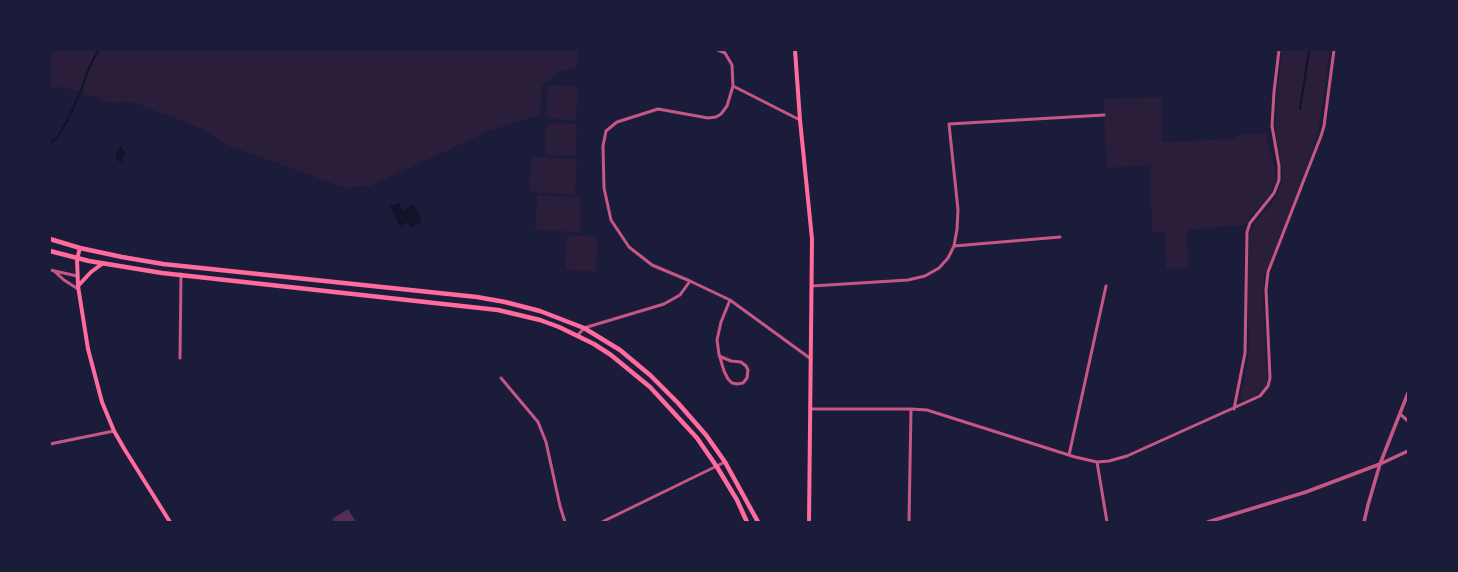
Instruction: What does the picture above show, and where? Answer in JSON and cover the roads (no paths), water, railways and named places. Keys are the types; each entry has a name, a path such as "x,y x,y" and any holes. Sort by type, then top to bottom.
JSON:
{"main road":[{"path":"795,50 800,120 812,239 812,358 809,522"},
{"path":"50,239 80,248 163,264 505,302 540,311 584,328 620,350 650,375 678,403 706,435 725,462 758,522"},
{"path":"80,248 77,259 78,288 88,349 102,402 114,431 170,522"},
{"path":"50,251 77,259 102,264 498,310 540,320 578,336 611,355 650,387 697,438 717,467 748,522"},
{"path":"78,288 91,272 102,264"}],"street":[{"path":"718,50 725,53 732,65 733,86 727,106 721,114 716,117 708,118 658,109 617,122 606,131 603,146 604,188 611,220 629,247 652,265 730,300 812,358"},
{"path":"1234,409 1245,353 1247,232 1250,223 1274,193 1279,180 1279,166 1272,126 1279,50"},
{"path":"811,409 927,410 1069,455 1097,462 1109,461 1127,456 1260,396 1268,386 1270,366 1266,290 1268,272 1321,136 1334,50"},
{"path":"733,86 800,120"},
{"path":"812,286 908,280 925,276 939,268 948,258 954,246 958,210 949,124 1104,115"},
{"path":"954,246 1060,237"},
{"path":"52,270 77,276"},
{"path":"52,270 64,280 78,288"},
{"path":"180,358 181,274"},
{"path":"578,336 584,328 664,304 680,295 690,281"},
{"path":"1069,455 1106,286"},
{"path":"719,356 731,361 741,362 746,366 748,370 747,378 743,383 732,383 728,379 719,356 717,340 721,322 730,300"},
{"path":"501,378 538,422 546,442 565,522"},
{"path":"1364,522 1380,464 1408,393"},
{"path":"909,522 912,409"},
{"path":"1400,414 1408,421"},
{"path":"50,444 114,431"},
{"path":"1208,522 1306,492 1380,464 1408,451"},
{"path":"602,522 725,462"},
{"path":"1097,462 1107,522"}],"waterway":[{"path":"50,144 59,135 69,117 88,70 98,50"},
{"path":"1300,109 1309,50"}]}
